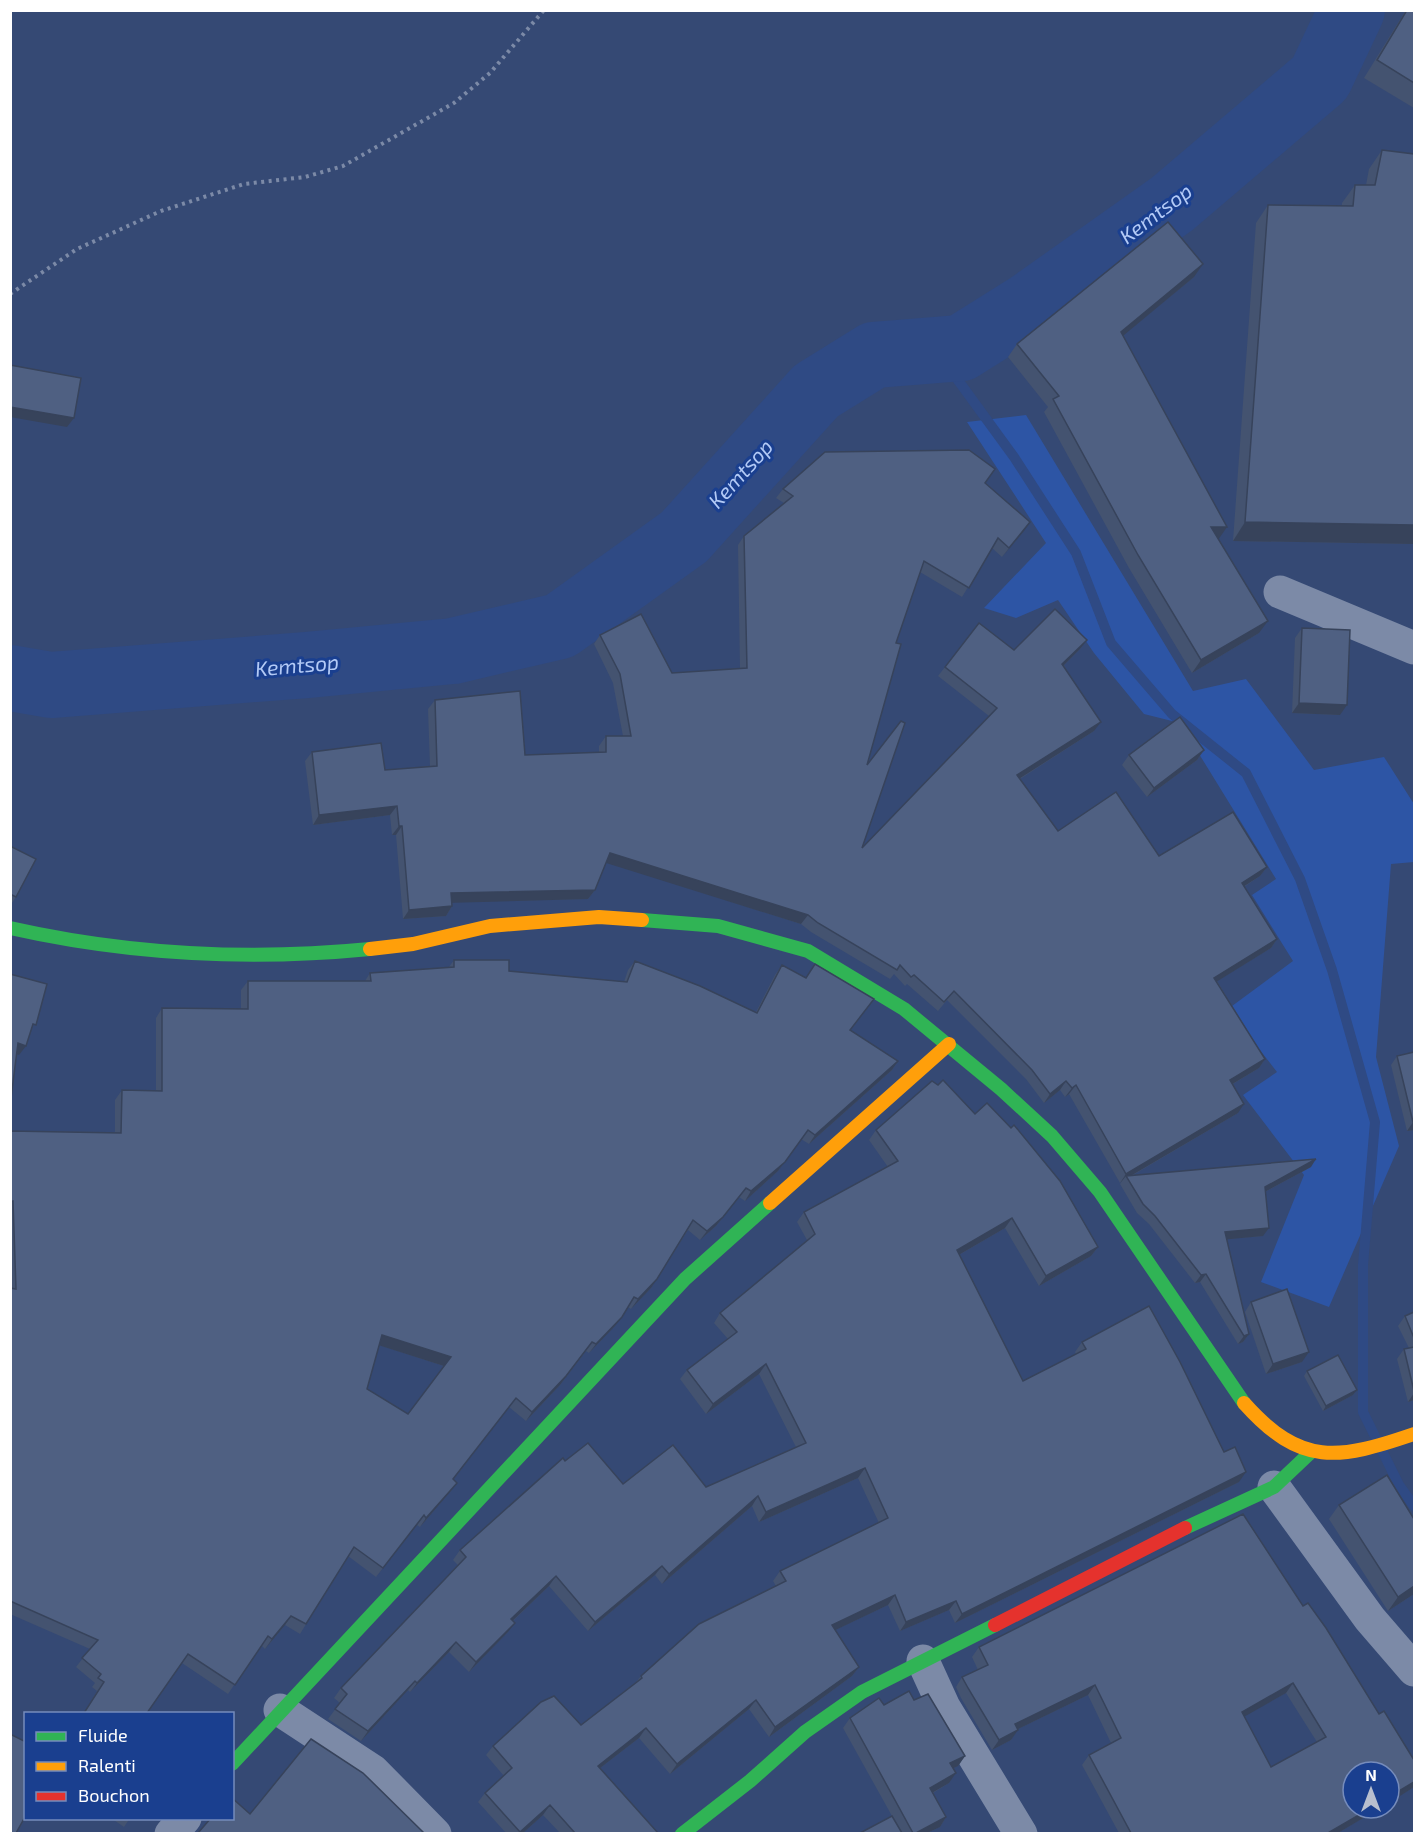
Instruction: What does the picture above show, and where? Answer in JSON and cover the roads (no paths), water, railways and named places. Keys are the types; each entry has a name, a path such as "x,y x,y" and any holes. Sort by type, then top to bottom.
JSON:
{"street":[{"path":"1280,592 1414,648"},
{"path":"10,928 77,943 192,955 308,955 413,944 490,926 599,917 718,926 808,951 904,1009 949,1044 1052,1136 1100,1192 1243,1401 1272,1432 1311,1452 1353,1455 1411,1436"},
{"path":"234,1762 685,1279 949,1044"},
{"path":"682,1833 750,1781 805,1732 862,1692 1216,1512 1274,1486 1311,1452"},
{"path":"1274,1486 1370,1619 1414,1670"},
{"path":"923,1661 944,1707 1021,1833"},
{"path":"280,1710 373,1770 435,1833"},
{"path":"171,1833 182,1820"}],"waterway":[{"name":"Kemtsop","path":"10,678 51,685 307,665 453,651 560,626 684,537 816,391 874,355 961,348 1028,306 1172,204 1320,78 1352,10"},
{"path":"936,350 1014,457 1076,553 1111,643 1172,714 1246,773 1300,879 1332,970 1375,1122 1363,1265 1363,1412 1399,1485 1414,1506"}]}
